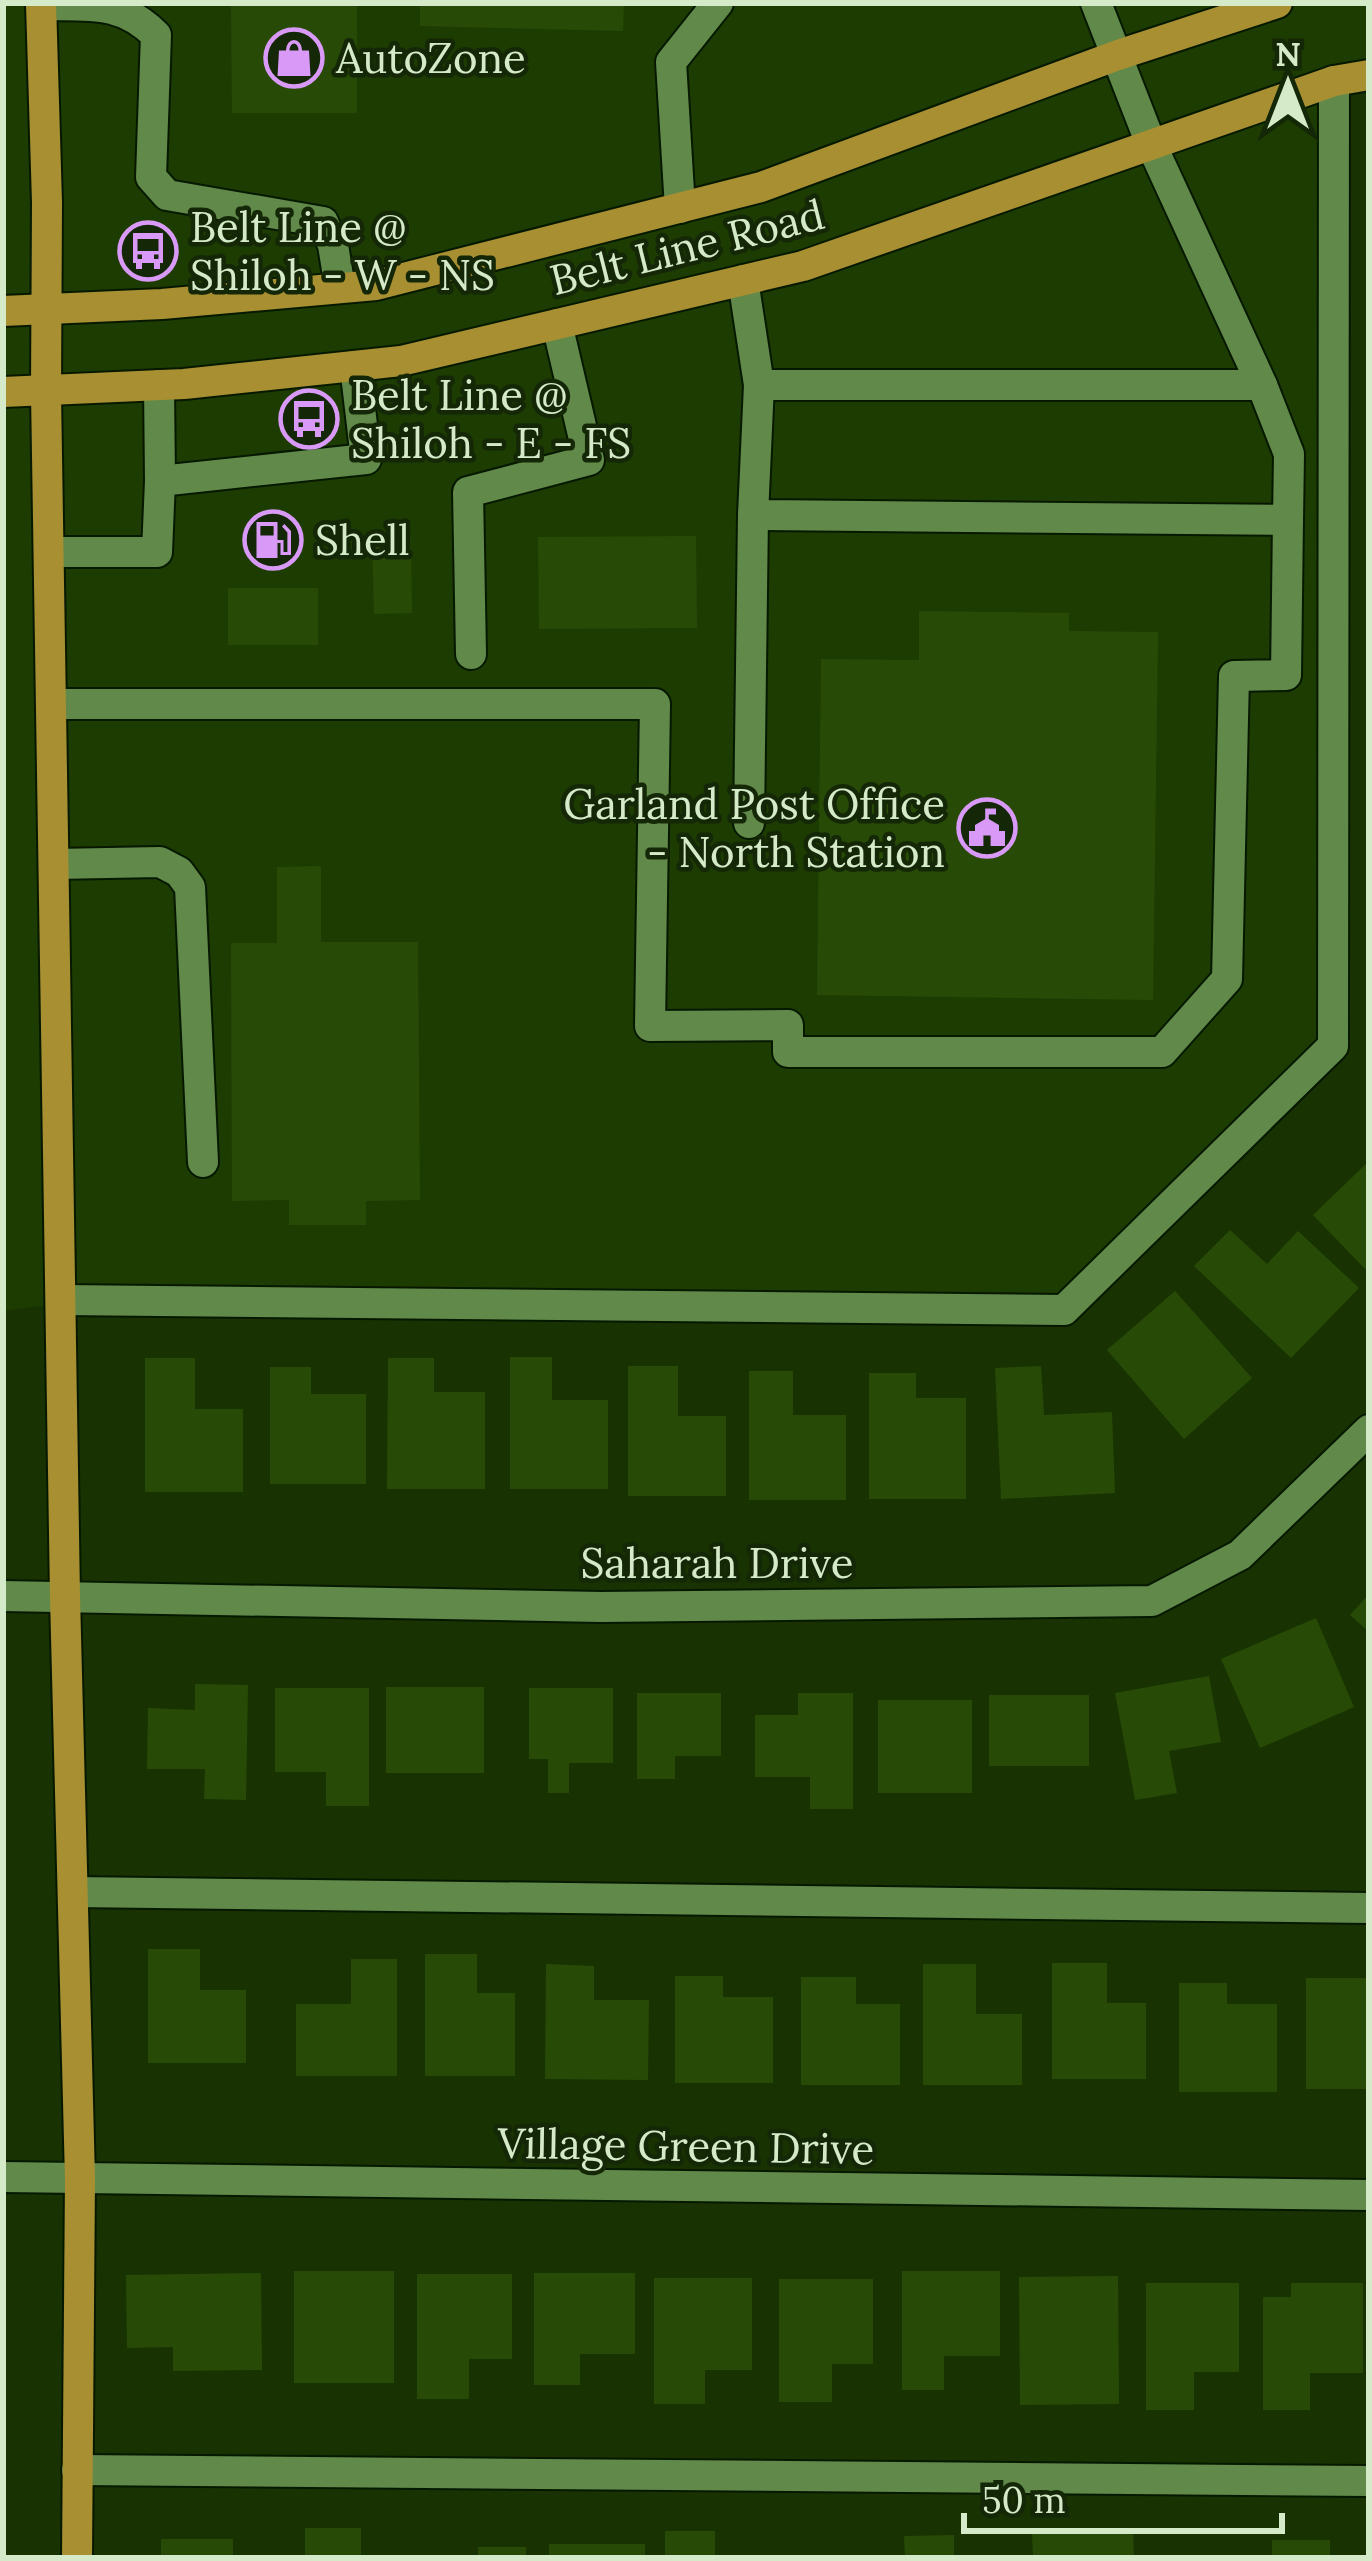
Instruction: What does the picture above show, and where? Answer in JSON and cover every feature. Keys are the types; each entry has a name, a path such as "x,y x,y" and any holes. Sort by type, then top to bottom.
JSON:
{"main road":[{"name":"Belt Line Road","path":"3,311 376,285 760,187 1118,55 1277,3"},
{"path":"41,4 65,1597 80,2179 76,2558"},
{"name":"Belt Line Road","path":"3,392 159,385 401,361 803,266 1334,81 1369,75"}],"street":[{"path":"680,208 670,62 718,3"},
{"path":"52,704 655,704 650,1026 788,1025 788,1052 1162,1052 1227,979 1234,676 1286,675 1289,454 1151,144 1096,3"},
{"path":"41,4 97,6 136,14 156,35 151,177 167,195 323,222 333,245 340,288"},
{"path":"62,1300 1064,1310 1333,1046 1334,81"},
{"path":"743,280 759,385 749,823"},
{"path":"471,653 468,492 589,460 557,324"},
{"path":"160,481 366,459 355,366"},
{"path":"49,552 157,552 159,385"},
{"path":"759,385 1262,385"},
{"path":"754,515 1288,520"},
{"path":"55,864 160,862 179,872 190,887 203,1162"},
{"name":"Saharah Drive","path":"3,1596 601,1607 1152,1601 1240,1555 1369,1430"},
{"path":"73,1892 1369,1908"},
{"name":"Village Green Drive","path":"3,2177 1369,2195"},
{"path":"77,2470 1369,2481"}],"shaded area":[{"path":"3,3 1369,3 1369,81 1334,81 1333,1046 1064,1310 84,1300 3,1311"}],"building":[{"name":"AutoZone","path":"231,3 357,3 357,113 232,113"},
{"path":"420,3 624,3 623,31 420,26"},
{"path":"411,536 412,613 374,614 372,537"},
{"path":"696,536 697,628 539,629 538,537"},
{"path":"228,588 318,588 318,645 228,645"},
{"name":"Garland Post Office - North Station","path":"919,611 1069,613 1069,631 1158,632 1153,1000 817,995 821,659 919,660"},
{"path":"321,866 321,942 418,942 420,1200 366,1201 366,1225 289,1225 289,1200 232,1201 231,943 277,943 277,867"},
{"path":"1369,1161 1369,1273 1313,1215"},
{"path":"1230,1230 1267,1264 1298,1231 1359,1288 1291,1358 1194,1266"},
{"path":"1175,1291 1252,1378 1184,1439 1107,1350"},
{"path":"510,1357 552,1357 552,1400 608,1400 608,1489 510,1489"},
{"path":"145,1358 195,1358 195,1409 243,1409 243,1492 145,1492"},
{"path":"388,1358 434,1358 434,1392 485,1392 485,1489 387,1489"},
{"path":"628,1366 678,1366 678,1416 726,1416 726,1496 628,1496"},
{"path":"1041,1366 1044,1415 1112,1412 1115,1493 1001,1499 995,1368"},
{"path":"270,1367 311,1367 311,1394 366,1394 366,1484 270,1484"},
{"path":"749,1371 793,1371 793,1415 846,1415 846,1500 749,1500"},
{"path":"869,1373 916,1373 916,1398 966,1398 966,1499 869,1499"},
{"path":"1369,1594 1369,1632 1350,1615"},
{"path":"1316,1618 1354,1707 1260,1748 1221,1659"},
{"path":"1209,1676 1221,1742 1169,1751 1177,1793 1135,1800 1115,1693"},
{"path":"195,1684 248,1685 246,1800 204,1799 205,1769 147,1769 148,1708 195,1710"},
{"path":"386,1687 484,1687 484,1773 386,1773"},
{"path":"275,1688 369,1688 369,1806 326,1806 326,1772 275,1772"},
{"path":"529,1688 613,1688 613,1763 569,1763 569,1793 548,1793 548,1759 529,1759"},
{"path":"637,1693 721,1693 721,1756 675,1756 675,1779 637,1779"},
{"path":"798,1693 853,1693 853,1809 810,1809 810,1777 755,1777 755,1715 798,1715"},
{"path":"989,1695 1089,1695 1089,1766 989,1766"},
{"path":"878,1700 972,1700 972,1793 878,1793"},
{"path":"148,1949 200,1949 200,1990 246,1990 246,2063 148,2063"},
{"path":"425,1954 477,1954 477,1993 515,1993 515,2076 425,2076"},
{"path":"351,1959 397,1959 397,2076 296,2076 296,2004 351,2004"},
{"path":"1052,1963 1107,1963 1107,2003 1146,2003 1146,2079 1052,2079"},
{"path":"546,1964 594,1966 594,2000 649,2000 648,2080 545,2079"},
{"path":"923,1964 976,1964 976,2014 1022,2014 1022,2085 923,2085"},
{"path":"675,1976 723,1976 723,1997 773,1997 773,2083 675,2083"},
{"path":"801,1977 856,1977 856,2004 900,2004 900,2085 801,2085"},
{"path":"1306,1978 1369,1978 1369,2089 1306,2089"},
{"path":"1179,1983 1227,1983 1227,2004 1277,2004 1277,2092 1179,2092"},
{"path":"294,2271 394,2271 394,2383 294,2383"},
{"path":"902,2271 1000,2271 1000,2356 944,2356 944,2390 902,2390"},
{"path":"261,2273 262,2370 173,2371 173,2347 127,2348 126,2275"},
{"path":"534,2273 635,2273 635,2354 580,2354 580,2385 534,2385"},
{"path":"417,2274 512,2274 512,2359 469,2359 469,2399 417,2399"},
{"path":"1118,2276 1119,2404 1020,2405 1019,2277"},
{"path":"654,2278 752,2278 752,2370 705,2370 705,2404 654,2404"},
{"path":"779,2279 873,2279 873,2364 832,2364 832,2402 779,2402"},
{"path":"1146,2283 1239,2283 1239,2372 1194,2372 1194,2410 1146,2410"},
{"path":"1291,2283 1363,2283 1363,2373 1310,2373 1310,2410 1263,2410 1263,2297 1291,2297"},
{"path":"305,2528 361,2528 361,2558 305,2558"},
{"path":"665,2531 715,2531 715,2558 665,2558"},
{"path":"1133,2532 1134,2558 1033,2558 1032,2533"},
{"path":"954,2535 954,2558 905,2558 904,2536"},
{"path":"161,2539 233,2539 233,2558 161,2558"},
{"path":"1272,2540 1330,2540 1330,2558 1272,2558"},
{"path":"549,2544 645,2544 645,2558 549,2558"},
{"path":"478,2547 526,2547 526,2558 478,2558"}],"place":[{"name":"AutoZone","path":"294,58"},
{"name":"Belt Line @ Shiloh - W - NS","path":"148,251"},
{"name":"Belt Line @ Shiloh - E - FS","path":"309,419"},
{"name":"Shell","path":"273,540"},
{"name":"Garland Post Office - North Station","path":"987,828"}]}
